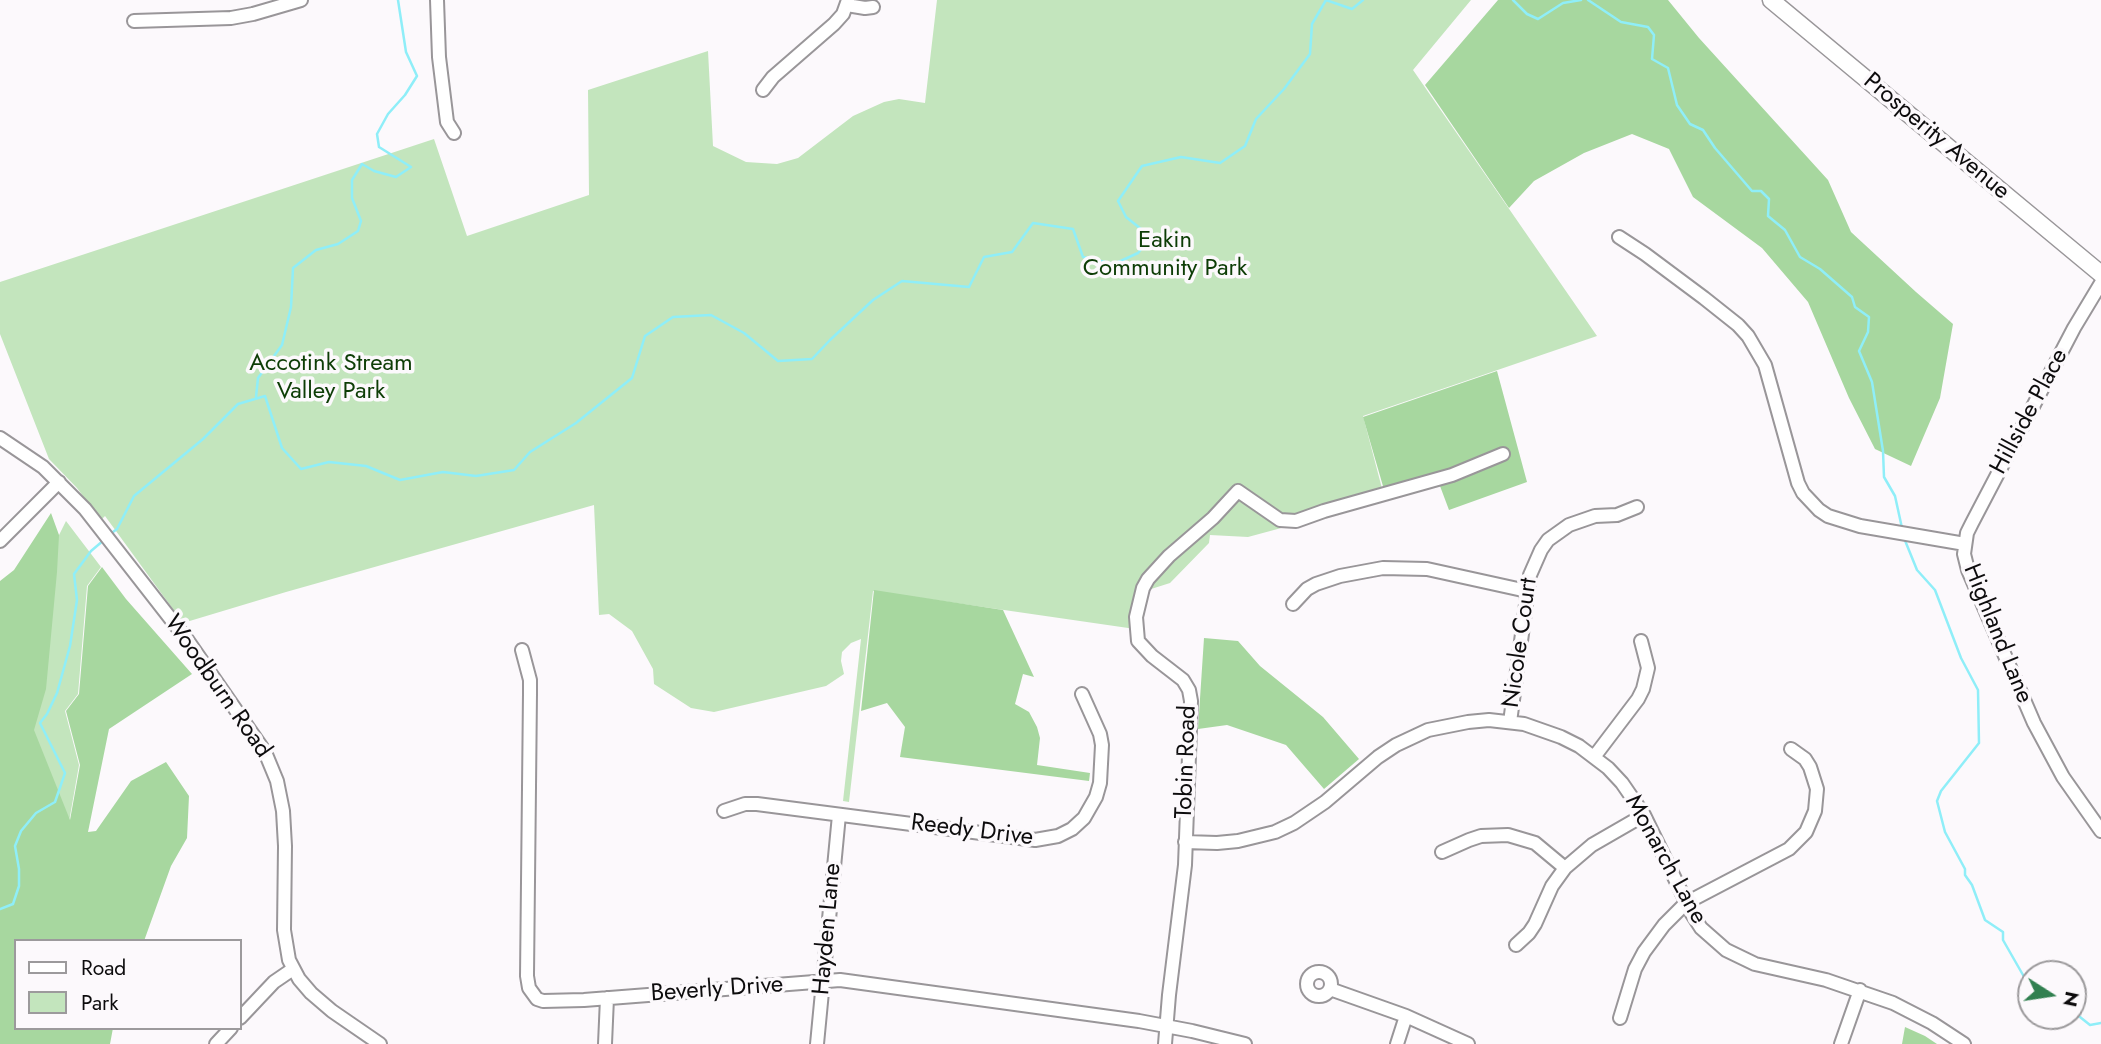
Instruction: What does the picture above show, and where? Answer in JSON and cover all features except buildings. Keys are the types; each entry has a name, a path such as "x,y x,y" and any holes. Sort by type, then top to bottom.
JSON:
{"main road":[{"name":"Prosperity Avenue","path":"1771,0 2101,274"}],"street":[{"path":"134,21 231,18 301,0"},
{"path":"437,0 439,57 447,122 454,133"},
{"path":"763,90 773,77 834,24 848,2 860,8 873,7"},
{"name":"Highland Lane","path":"1619,237 1704,298 1738,325 1752,342 1767,372 1798,483 1810,502 1828,516 1846,522 1965,544 1964,554 1968,570 2028,710 2063,777 2101,831"},
{"name":"Hillside Place","path":"1965,544 1972,523 2074,328 2101,283"},
{"name":"Woodburn Road","path":"0,438 34,460 59,482 95,523 188,641 255,736 272,767 283,811 284,930 286,949 293,969 322,1003 380,1044"},
{"name":"Tobin Road","path":"1165,1044 1168,995 1181,906 1191,701 1183,680 1152,656 1139,641 1136,617 1143,588 1151,575 1238,492 1280,520 1296,521 1452,475 1503,454"},
{"path":"0,541 59,482"},
{"name":"Nicole Court","path":"1510,722 1527,591 1534,563 1548,540 1558,532 1582,519 1617,515 1637,507"},
{"path":"1293,604 1307,589 1316,584 1340,576 1383,568 1427,569 1527,591"},
{"path":"1594,757 1643,689 1648,668 1647,657 1640,641"},
{"name":"Beverly Drive","path":"522,650 530,680 527,953 529,998 543,1001 607,998 841,980 1166,1026 1245,1044"},
{"name":"Reedy Drive","path":"724,811 745,804 757,804 1035,840 1058,836 1072,829 1084,818 1096,797 1100,783 1100,734 1082,694"},
{"name":"Monarch Lane","path":"1185,842 1238,841 1275,832 1308,816 1378,757 1412,737 1448,725 1510,722 1543,730 1561,737 1594,757 1622,783 1644,815 1686,903 1701,928 1726,950 1755,964 1860,990 1920,1016 1964,1044"},
{"path":"1620,1018 1635,969 1644,952 1664,925 1686,903 1789,849 1806,832 1815,811 1816,789 1805,759 1791,749"},
{"name":"Hayden Lane","path":"817,1044 839,814"},
{"path":"1516,945 1535,924 1552,886 1565,868 1592,845 1644,815"},
{"path":"1441,852 1481,836 1508,835 1535,843 1565,868"},
{"path":"242,1016 274,982 293,969"},
{"path":"1330,989 1406,1016 1468,1044"},
{"path":"1841,1044 1860,990"},
{"path":"605,1044 607,998"},
{"path":"1397,1044 1406,1016"},
{"path":"216,1044 228,1030"}],"green space":[{"path":"937,0 1471,0 1413,70 1597,336 1363,416 1385,500 1248,537 1210,535 1209,543 1170,583 1148,590 1142,630 873,591 849,802 843,801 861,639 851,643 842,652 844,674 826,686 714,712 691,708 654,684 653,669 632,631 609,614 599,615 594,505 183,623 105,516 101,520 77,488 49,459 0,334 0,282 434,139 467,236 589,195 588,90 708,51 713,146 746,162 777,164 798,158 853,116 884,102 899,99 925,103"},
{"path":"1498,0 1668,0 1828,180 1851,232 1953,324 1940,398 1911,466 1875,449 1849,398 1808,302 1762,248 1693,197 1669,149 1632,134 1584,153 1534,181 1509,208 1425,85"},
{"path":"1497,371 1527,482 1449,510 1440,486 1387,500 1363,417"},
{"path":"51,513 59,535 57,572 46,689 34,730 70,820 80,765 66,711 79,694 88,586 102,567 126,599 192,674 109,729 88,832 96,831 131,781 166,762 189,796 187,838 171,866 145,939 14,939 14,1030 113,1030 110,1044 0,1044 0,581 14,570"},
{"path":"66,521 101,567 87,586 78,694 65,711 79,765 69,822 1,652"},
{"path":"874,590 1003,610 1034,677 1023,674 1015,704 1029,712 1037,727 1040,738 1037,765 1090,773 1089,781 900,757 905,727 887,703 861,711"},
{"path":"1204,638 1238,641 1260,666 1323,717 1359,759 1324,789 1286,745 1227,725 1198,729"},
{"path":"1905,1027 1925,1036 1937,1044 1902,1044"}],"waterway":[{"path":"256,397 258,378 282,345 291,307 293,268 316,250 338,244 358,231 361,221 352,198 352,180 362,164 374,171 396,177 411,167 379,147 377,134 388,114 417,76 406,52 398,0"},
{"path":"1326,0 1352,9 1363,0"},
{"path":"109,535 117,529 134,496 203,439 238,404 265,396 282,448 301,469 329,462 366,466 400,480 443,472 476,476 514,470 530,452 576,423 632,378 645,336 673,317 711,315 744,333 778,361 812,359 873,300 902,281 969,287 984,257 1012,252 1033,223 1073,229 1083,257 1114,264 1138,253 1151,237 1126,217 1118,201 1142,166 1181,157 1220,163 1245,146 1256,119 1284,89 1310,54 1312,24 1326,0"},
{"path":"1513,0 1527,14 1538,19 1563,3 1581,0"},
{"path":"1588,0 1621,22 1648,27 1654,35 1652,59 1668,68 1677,105 1690,124 1703,130 1752,191 1761,191 1769,199 1768,216 1785,230 1800,257 1820,269 1852,297 1855,307 1869,317 1868,332 1859,351 1872,382 1883,451 1884,477 1895,496 1902,528"},
{"path":"1904,538 1917,570 1935,590 1961,658 1978,690 1979,743 1941,791 1937,801 1945,832 1965,869 1965,875 1972,885 1985,920 2003,932 2003,940 2017,964"},
{"path":"0,909 13,904 19,886 15,846 21,831 36,813 55,802 65,773 40,723 57,693 70,646 77,600 74,574 91,551 104,540"},
{"path":"2087,1023 2090,1025 2101,1023"}],"park label":[{"name":"Eakin Community Park","path":"1165,255"},
{"name":"Accotink Stream Valley Park","path":"331,378"}]}
